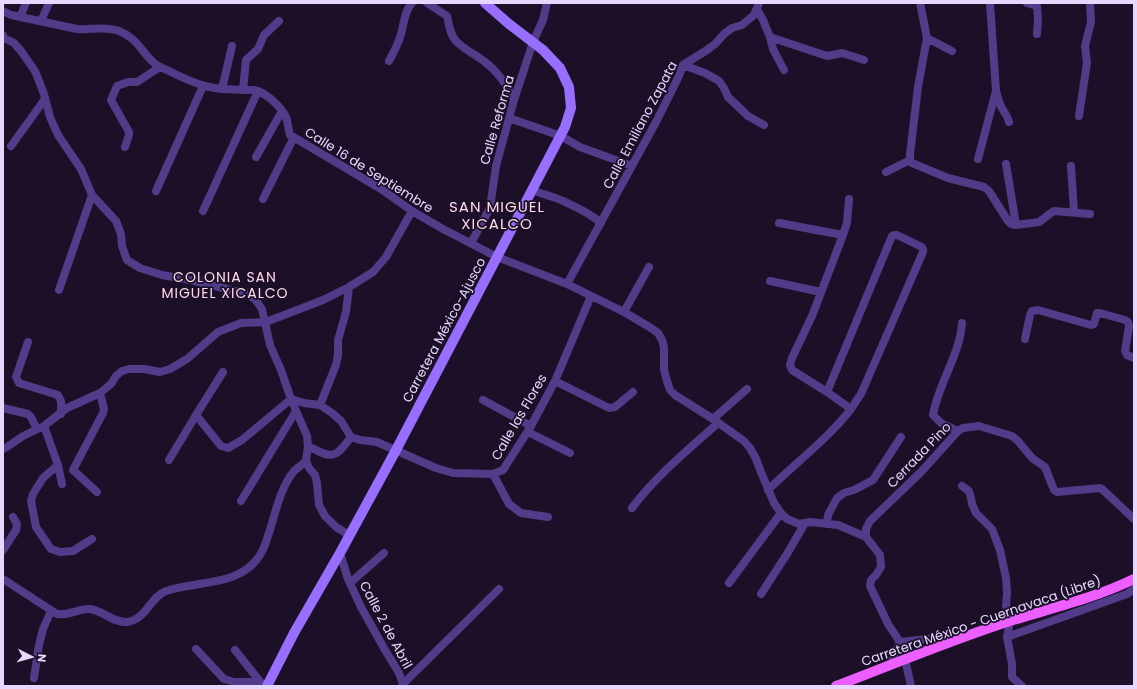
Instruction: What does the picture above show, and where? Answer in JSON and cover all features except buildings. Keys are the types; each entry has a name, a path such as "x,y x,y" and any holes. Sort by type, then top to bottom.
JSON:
{"main road":[{"name":"Carretera México-Ajusco","path":"263,685 340,553 396,450 565,127 570,108 569,87 560,68 543,50 485,3"},
{"name":"Carretera México - Cuernavaca (Libre)","path":"836,686 1010,621 1072,603 1134,579"}],"street":[{"path":"20,17 26,3"},
{"path":"41,21 49,3"},
{"path":"389,61 400,38 409,6 412,3"},
{"path":"427,3 446,16 452,35 456,42 486,63 505,84 514,100"},
{"name":"Calle Reforma","path":"471,243 490,208 496,166 514,100 533,42 543,20 547,3"},
{"path":"920,3 927,38 918,88 910,154 910,160 912,163 948,178 984,187 989,191 1011,224 1016,225 1039,222 1054,211 1090,214"},
{"path":"990,3 996,91 998,99 1008,117 1009,122"},
{"path":"1027,3 1037,6 1037,34"},
{"path":"1079,116 1087,63 1085,46 1091,22 1090,3"},
{"path":"758,6 773,49 784,70"},
{"name":"Calle Emiliano Zapata","path":"567,284 656,122 683,65 708,50 732,28 742,25 754,15 758,6"},
{"path":"3,11 11,15 77,29 107,28 120,31 132,39 142,48 152,61 160,67 203,86 222,89 258,91 203,211"},
{"path":"243,90 246,60 257,51 264,35 279,21"},
{"path":"3,37 14,43 35,71 46,99 50,117 58,135 81,169 92,195 116,221 121,234 122,246 127,260 140,268 162,275 196,281 246,294 255,299 262,309 270,345 307,436 308,446 306,462 315,475 319,505 336,527 349,535"},
{"path":"770,37 827,56 842,54 864,60"},
{"path":"927,38 952,51"},
{"path":"222,89 232,46"},
{"path":"683,65 705,73 719,81 728,96 748,116 764,125"},
{"path":"125,147 130,136 129,132 111,100 117,86 128,82 137,82 160,67"},
{"path":"156,191 203,86"},
{"name":"Calle 16 de Septiembre","path":"258,91 271,99 282,111 286,117 289,132 294,137 381,189 412,211 497,258 567,284 624,312 658,334 662,340 664,348 664,370 670,390 675,395 744,441 756,459 774,503 781,513"},
{"path":"978,160 996,91"},
{"path":"11,146 46,99"},
{"path":"256,157 282,111"},
{"path":"509,118 560,136 580,147 632,166"},
{"path":"263,199 294,137"},
{"path":"886,172 910,160"},
{"path":"1006,164 1016,225"},
{"path":"1072,166 1074,212"},
{"path":"533,190 543,195 563,201 593,216 601,223"},
{"path":"59,290 92,195"},
{"path":"849,199 847,223 843,235 812,316 790,365 792,370 828,392 851,409"},
{"path":"3,449 23,436 40,428 61,414 67,408 100,393 111,384 116,376 122,371 129,369 144,369 160,372 170,369 192,354 218,332 241,323 266,322 323,300 349,287 374,272 386,257 412,211"},
{"path":"779,223 843,235"},
{"path":"768,490 814,448 851,409 861,394 923,252 922,247 897,235 894,234 892,236 828,392"},
{"path":"624,312 649,267"},
{"path":"770,281 821,292"},
{"path":"320,405 336,365 338,340 346,312 349,287"},
{"name":"Calle las Flores","path":"351,437 360,440 377,442 436,468 453,473 493,474 503,470 529,429 555,381 591,296"},
{"path":"1025,339 1032,311 1038,310 1091,325 1095,322 1097,313 1100,313 1128,322 1129,326 1125,351 1127,355 1134,358"},
{"path":"958,431 941,423 933,415 934,406 961,334 962,323"},
{"path":"28,342 16,377 19,383 58,395 61,401 61,414"},
{"path":"169,460 223,372"},
{"path":"555,381 609,408 615,408 633,392"},
{"path":"632,508 641,496 667,469 747,390"},
{"path":"97,492 73,470 103,413 104,409 100,393"},
{"path":"291,399 304,403 320,405 341,421 351,437 343,449 331,456 308,446"},
{"path":"196,415 221,446 228,448 242,440 291,399"},
{"path":"483,400 570,453"},
{"path":"3,408 28,414 40,428 58,464 62,484"},
{"path":"240,501 296,411"},
{"name":"Cerrada Pino","path":"866,537 866,529 870,521 921,472 958,431 963,428 979,426 1012,436 1032,458 1045,467 1050,477 1052,488 1057,492 1100,488 1134,519"},
{"path":"826,524 828,515 837,498 844,493 854,490 873,480 901,437"},
{"path":"3,579 51,611 58,614 63,615 80,610 90,610 102,612 114,620 127,622 146,612 157,596 165,591 193,584 213,582 233,577 248,569 260,555 286,484 294,471 306,462"},
{"path":"58,464 44,478 33,494 31,501 36,527 52,549 60,552 73,551 92,539"},
{"path":"493,474 509,504 522,513 548,517"},
{"path":"962,486 969,491 976,513 992,529 1000,550 1006,578 1006,606 1010,621 1007,637 1012,664 1012,677 1022,686"},
{"path":"729,583 781,513 787,519 799,524 810,522 838,525 866,537 880,555 881,567 871,580 870,586 888,624 900,642"},
{"path":"3,550 16,530 17,524 13,517"},
{"path":"761,594 805,523"},
{"name":"Calle 2 de Abril","path":"340,553 350,583 361,607 399,673 402,685"},
{"path":"350,583 384,553"},
{"path":"402,685 499,588"},
{"path":"1007,637 1127,594 1134,589"},
{"path":"34,678 43,629 51,611"},
{"path":"900,642 936,638 952,642"},
{"path":"889,666 900,642"},
{"path":"196,649 224,679 234,682 263,685"},
{"path":"235,650 263,685"},
{"path":"905,659 911,686"}],"district":[{"name":"SAN MIGUEL XICALCO","path":"497,214"},
{"name":"COLONIA SAN MIGUEL XICALCO","path":"225,286"}]}
